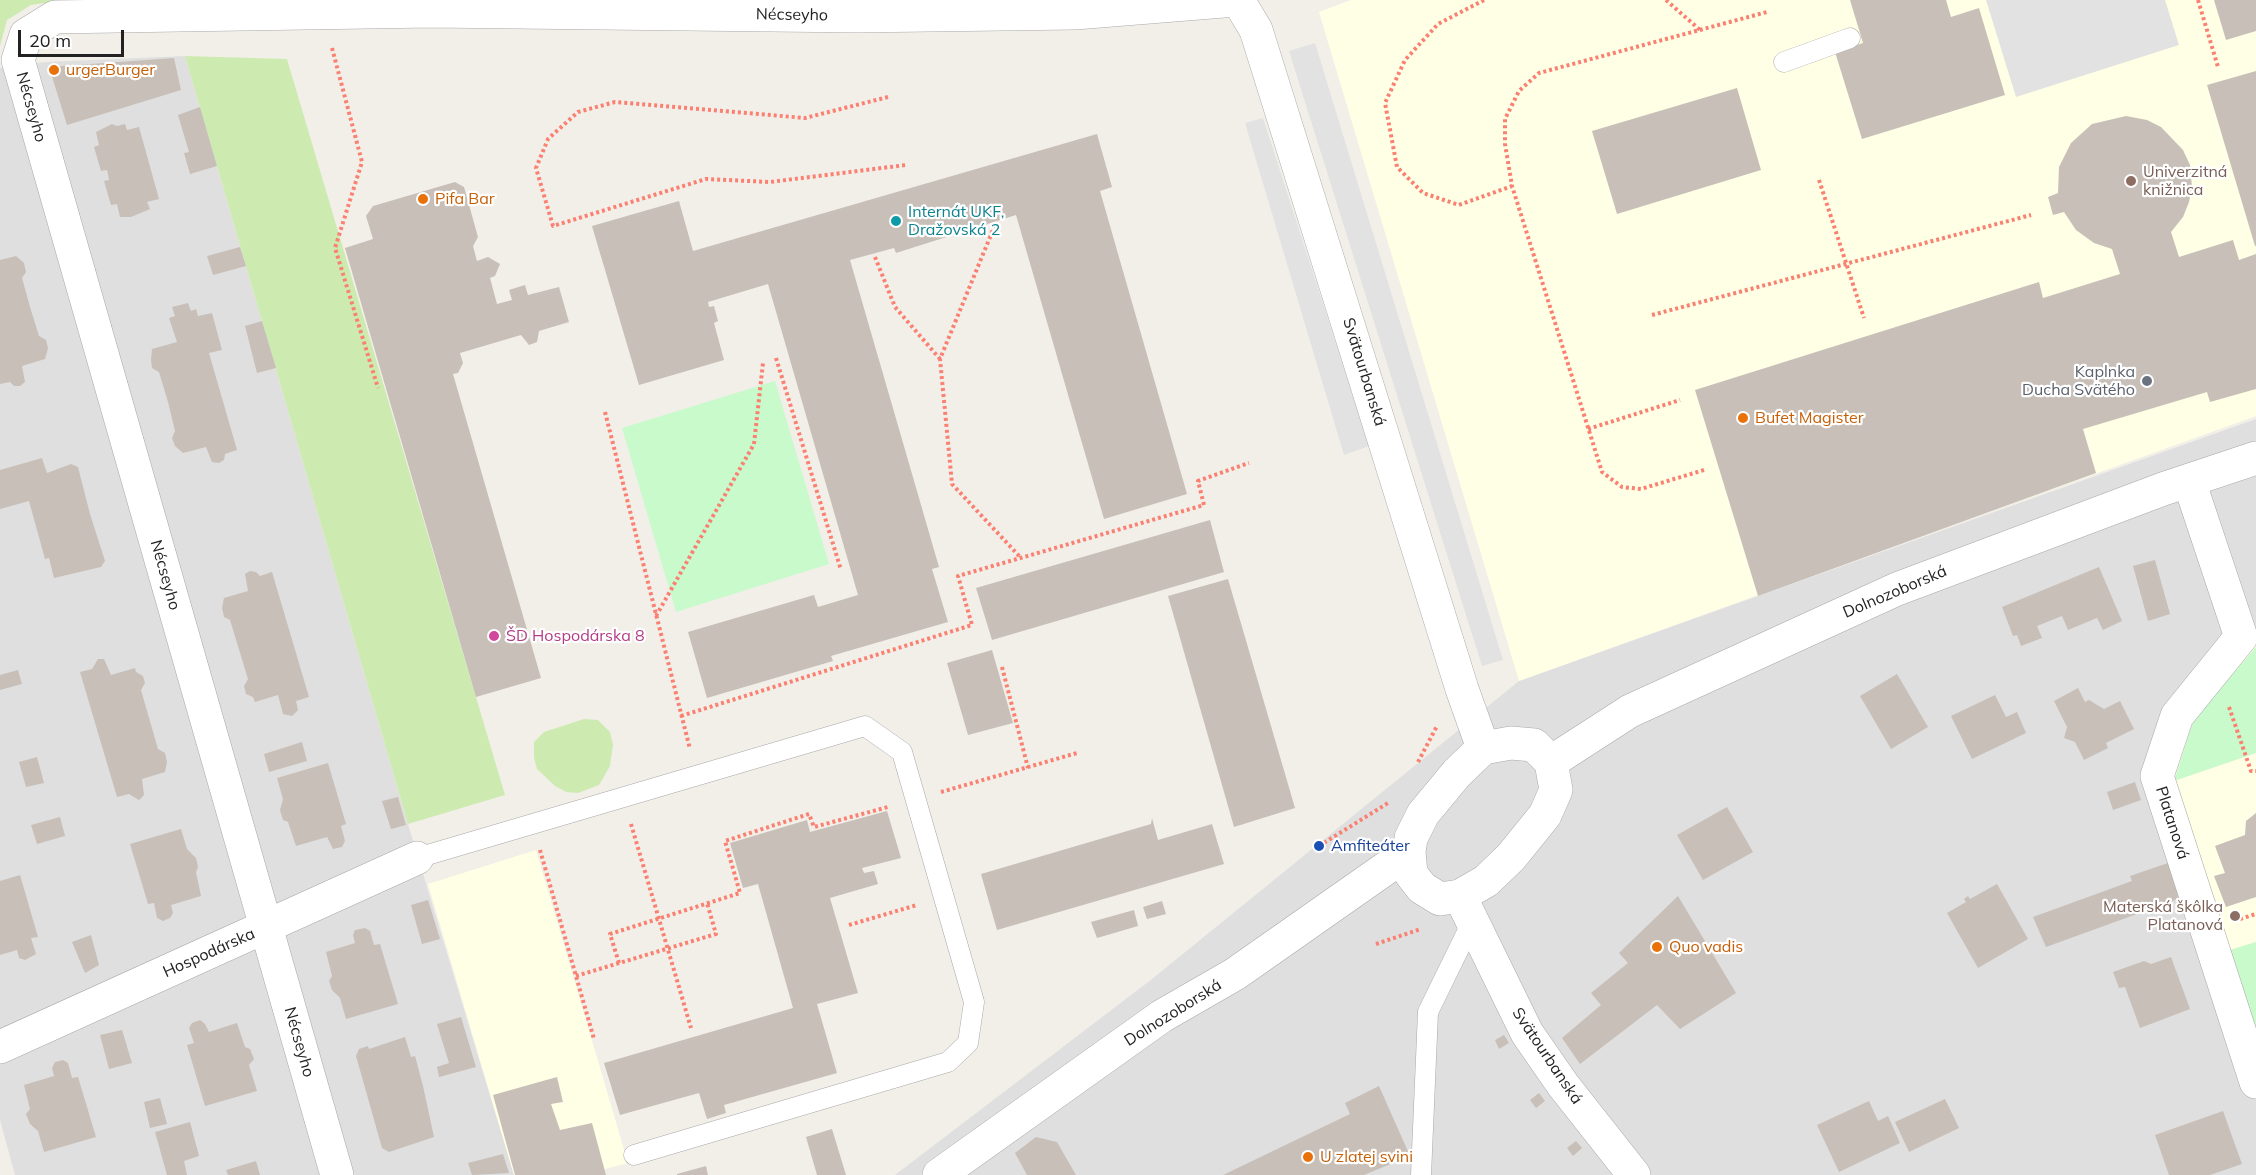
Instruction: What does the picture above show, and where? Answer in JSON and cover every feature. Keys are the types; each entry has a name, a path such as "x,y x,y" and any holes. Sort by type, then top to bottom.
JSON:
{"street":[{"name":"Nécseyho","path":"337,1175 18,60 26,35 55,17 431,11 857,16 1237,0"},
{"name":"Svätourbanská","path":"1237,0 1256,30 1462,689 1483,748"},
{"name":"Dolnozoborská","path":"1551,762 1630,711 1897,589 2163,489 2256,458"},
{"name":"Platanová","path":"2189,481 2241,637 2177,716 2157,776 2256,1082"},
{"path":"1511,742 1534,745 1551,762 1556,790 1545,815 1511,856 1486,881 1466,909 1440,899 1422,888 1411,874 1409,852 1411,838 1423,814 1441,790 1483,748 1511,742"},
{"name":"Dolnozoborská","path":"939,1175 1162,1016 1235,974 1409,852"},
{"name":"Hospodárska","path":"0,1047 417,858"},
{"name":"Svätourbanská","path":"1466,909 1527,1032 1563,1085 1634,1175"}],"lane":[{"path":"1784,62 1850,38"},
{"path":"417,858 865,726 902,752 974,1002 968,1043 948,1062 634,1155"},
{"path":"1421,1175 1428,1012 1466,909"}],"path":[{"path":"1484,0 1438,24 1405,60 1385,102 1397,167 1423,193 1459,205 1512,186"},
{"path":"1666,0 1700,30"},
{"path":"2198,0 2218,67"},
{"path":"1704,470 1641,489 1622,487 1602,472 1512,186 1505,144 1505,119 1519,91 1539,73 1767,12"},
{"path":"332,47 362,162 335,248 378,388"},
{"path":"888,97 806,118 615,102 578,112 548,140 536,168 553,226 706,179 770,182 906,165"},
{"path":"1819,180 1864,318"},
{"path":"1652,315 2031,215"},
{"path":"994,225 940,359 952,484 1021,558"},
{"path":"874,257 895,307 940,359"},
{"path":"776,358 841,570"},
{"path":"656,617 754,444 763,363"},
{"path":"1588,429 1680,400"},
{"path":"605,412 697,776"},
{"path":"681,717 972,625 958,576 1204,505 1198,481 1249,463"},
{"path":"1002,668 1028,768"},
{"path":"2226,697 2251,771 2256,771"},
{"path":"1417,764 1438,725"},
{"path":"619,963 610,934 740,893 725,841 809,814 814,827 1077,753"},
{"path":"1319,846 1392,800"},
{"path":"629,817 691,1028"},
{"path":"538,844 594,1039"},
{"path":"849,925 944,897"},
{"path":"576,976 716,934 707,903"}],"shaded area":[{"path":"1351,0 2256,0 2256,416 1519,681 1319,12"},
{"path":"1986,0 2165,0 2179,45 2016,97"},
{"path":"1315,43 1503,660 1482,666 1289,51"},
{"path":"185,56 408,824 514,1175 15,1175 0,1120 0,68 45,62"},
{"path":"1263,118 1369,446 1344,455 1245,123"},
{"path":"2256,419 2256,1175 895,1175 1152,979 1519,681"},
{"name":"Materská škôlka Platanová","path":"2256,645 2256,1050 2173,781 2193,719"},
{"path":"536,850 628,1163 582,1175 514,1175 428,884"}],"green space":[{"path":"0,0 65,0 31,5 7,20 0,46"},
{"path":"185,56 287,59 505,795 408,824"},
{"path":"775,381 829,564 676,612 622,428"},
{"path":"2256,647 2256,753 2174,781 2194,719"},
{"path":"584,719 598,720 610,732 613,745 610,766 599,785 578,793 566,792 555,786 537,769 534,742 544,732"},
{"path":"2256,942 2256,1046 2226,951"}],"building":[{"path":"1850,0 1946,0 1951,17 1979,8 2005,95 1862,139 1835,52 1863,43"},
{"path":"2214,0 2256,0 2256,31 2226,40"},
{"path":"174,58 181,90 67,125 49,67"},
{"path":"2256,71 2256,246 2255,246 2207,85"},
{"path":"1737,88 1761,170 1617,214 1592,131"},
{"path":"200,107 217,166 190,174 184,153 189,152 178,115"},
{"path":"2126,116 2147,120 2161,127 2183,150 2190,165 2192,187 2189,202 2183,217 2171,232 2179,257 2233,240 2239,260 2256,254 2256,389 2210,402 2207,392 2083,429 2096,473 1758,596 1695,390 2039,282 2043,298 2120,274 2112,249 2094,243 2076,230 2064,212 2053,215 2048,197 2058,193 2059,167 2071,143 2092,124"},
{"path":"112,124 117,126 125,124 127,130 139,127 159,199 147,202 150,209 131,217 120,217 117,204 111,205 104,181 109,180 107,170 101,171 94,147 99,145 96,132"},
{"path":"1097,134 1112,187 1100,191 1187,494 1104,519 1016,215 896,253 894,248 850,260 939,567 932,569 948,622 831,656 833,661 707,698 688,632 814,595 818,607 858,595 768,284 708,302 709,307 714,306 718,321 714,323 724,360 639,385 592,226 679,201 693,251"},
{"path":"455,182 464,187 478,237 473,246 477,261 488,257 500,264 495,276 490,278 497,304 512,300 509,290 525,285 528,295 559,287 569,322 539,331 537,342 529,345 521,335 460,353 463,363 458,373 453,374 541,678 476,697 345,248 373,239 366,216 373,206"},
{"path":"240,247 246,266 213,275 207,256"},
{"path":"16,256 24,263 26,272 22,278 30,307 39,336 46,340 48,348 45,359 22,366 25,382 20,386 14,386 10,382 0,384 0,260"},
{"path":"188,303 191,311 196,309 198,316 212,313 222,350 209,353 237,450 225,454 224,460 219,463 212,462 206,447 183,453 175,446 172,438 175,431 168,402 159,372 152,368 152,349 177,342 169,318 175,316 172,307"},
{"path":"262,321 276,368 257,373 245,326"},
{"path":"42,458 47,473 71,464 78,467 105,561 101,567 54,578 49,558 45,559 29,501 0,509 0,470"},
{"path":"1210,520 1224,572 992,640 976,588"},
{"path":"2155,560 2170,614 2148,621 2133,566"},
{"path":"2099,567 2122,621 2103,630 2097,618 2068,630 2062,616 2037,626 2042,638 2021,646 2017,635 2013,636 2002,607"},
{"path":"250,571 260,576 272,572 309,697 296,701 298,710 292,716 283,714 278,695 255,702 253,697 246,694 244,686 248,679 230,620 224,617 222,608 224,598 248,591 245,574"},
{"path":"1228,579 1295,808 1234,827 1168,596"},
{"path":"992,650 1013,723 968,735 947,663"},
{"path":"98,659 104,659 111,675 135,668 136,672 143,676 145,683 141,690 158,749 165,753 167,762 165,772 142,779 144,795 139,800 129,794 117,797 80,672 92,669"},
{"path":"18,670 22,684 0,690 0,675"},
{"path":"1897,674 1928,727 1891,749 1860,696"},
{"path":"2078,688 2085,702 2089,700 2104,709 2120,701 2134,729 2106,743 2108,748 2084,760 2075,742 2064,738 2067,727 2054,701"},
{"path":"1995,695 2006,717 2017,712 2026,733 1972,759 1951,716"},
{"path":"302,742 307,761 269,772 264,754"},
{"path":"37,757 44,783 26,787 19,762"},
{"path":"328,763 346,824 341,826 345,841 342,847 333,849 327,837 296,846 288,822 283,820 280,810 283,799 277,778"},
{"path":"2135,782 2141,800 2113,810 2107,792"},
{"path":"398,797 406,825 391,829 382,801"},
{"path":"1727,807 1753,852 1703,880 1677,835"},
{"path":"887,811 901,858 862,868 864,873 874,871 878,884 830,898 858,993 817,1004 837,1073 724,1105 726,1113 707,1119 699,1093 620,1115 604,1063 793,1008 758,884 743,888 730,843 807,820 810,832"},
{"path":"2256,813 2256,897 2226,907 2214,876 2225,873 2215,846 2245,835 2246,821"},
{"path":"60,817 65,836 37,844 31,825"},
{"path":"1152,818 1158,840 1212,824 1224,864 997,930 981,874 1151,824"},
{"path":"181,829 187,849 196,858 198,867 196,872 201,896 171,905 173,913 170,918 163,921 157,918 154,903 148,904 130,844"},
{"path":"2168,863 2181,898 2046,947 2033,917 2132,881 2130,876"},
{"path":"20,875 38,937 31,938 36,954 25,960 19,958 17,950 0,955 0,881"},
{"path":"1997,884 2028,939 1978,968 1947,913 1966,902 1964,899 1968,896 1970,899"},
{"path":"1678,896 1736,993 1680,1029 1657,1005 1580,1064 1562,1038 1601,1005 1591,993 1628,963 1619,953"},
{"path":"428,900 440,939 422,944 411,905"},
{"path":"1162,901 1166,914 1147,919 1143,907"},
{"path":"1134,910 1138,926 1097,938 1091,922"},
{"path":"365,928 370,931 374,945 380,944 398,1004 346,1019 340,998 332,990 329,981 332,976 326,952 355,943 353,935 355,930"},
{"path":"91,935 99,965 85,973 72,942"},
{"path":"2171,957 2190,1009 2140,1028 2125,987 2119,988 2113,972 2144,961 2151,964"},
{"path":"461,1017 476,1067 439,1077 437,1067 449,1063 437,1024"},
{"path":"200,1020 209,1032 237,1023 245,1047 250,1049 254,1059 249,1065 257,1091 205,1106 187,1045 194,1043 189,1028 192,1023"},
{"path":"122,1030 132,1063 109,1069 100,1035"},
{"path":"1504,1035 1509,1043 1499,1049 1495,1040"},
{"path":"405,1037 411,1057 415,1056 434,1137 389,1152 382,1148 356,1056 359,1049 368,1046 369,1049"},
{"path":"63,1060 68,1063 72,1078 78,1077 96,1137 44,1152 38,1131 30,1124 26,1114 30,1109 24,1085 54,1076 52,1068 55,1062"},
{"path":"557,1077 563,1102 551,1104 560,1130 592,1123 606,1175 515,1175 493,1095"},
{"path":"1379,1086 1410,1156 1364,1175 1223,1175 1350,1114 1345,1103"},
{"path":"1539,1093 1545,1101 1536,1108 1530,1100"},
{"path":"160,1098 167,1124 150,1128 144,1102"},
{"path":"1945,1099 1959,1128 1909,1152 1895,1122"},
{"path":"1869,1101 1878,1121 1888,1116 1900,1143 1839,1172 1817,1125"},
{"path":"2223,1111 2242,1164 2210,1175 2169,1175 2155,1135"},
{"path":"190,1122 199,1156 184,1161 187,1175 167,1175 155,1132"},
{"path":"832,1129 846,1175 817,1175 806,1137"},
{"path":"1036,1137 1057,1142 1076,1175 1027,1175 1015,1153"},
{"path":"1576,1141 1582,1148 1573,1156 1567,1148"},
{"path":"503,1154 509,1173 472,1175 468,1163"},
{"path":"256,1161 260,1175 228,1175 226,1170"},
{"path":"706,1166 708,1175 677,1175 677,1174"}],"place":[{"name":"urgerBurger","path":"54,70"},
{"name":"Univerzitná knižnica","path":"2131,181"},
{"name":"Pifa Bar","path":"423,199"},
{"name":"Internát UKF, Dražovská 2","path":"896,221"},
{"name":"Kaplnka Ducha Svätého","path":"2147,381"},
{"name":"Bufet Magister","path":"1743,418"},
{"name":"ŠD Hospodárska 8","path":"494,636"},
{"name":"Amfiteáter","path":"1319,846"},
{"name":"Materská škôlka Platanová","path":"2235,916"},
{"name":"Quo vadis","path":"1657,947"},
{"name":"U zlatej svini","path":"1308,1157"}]}
